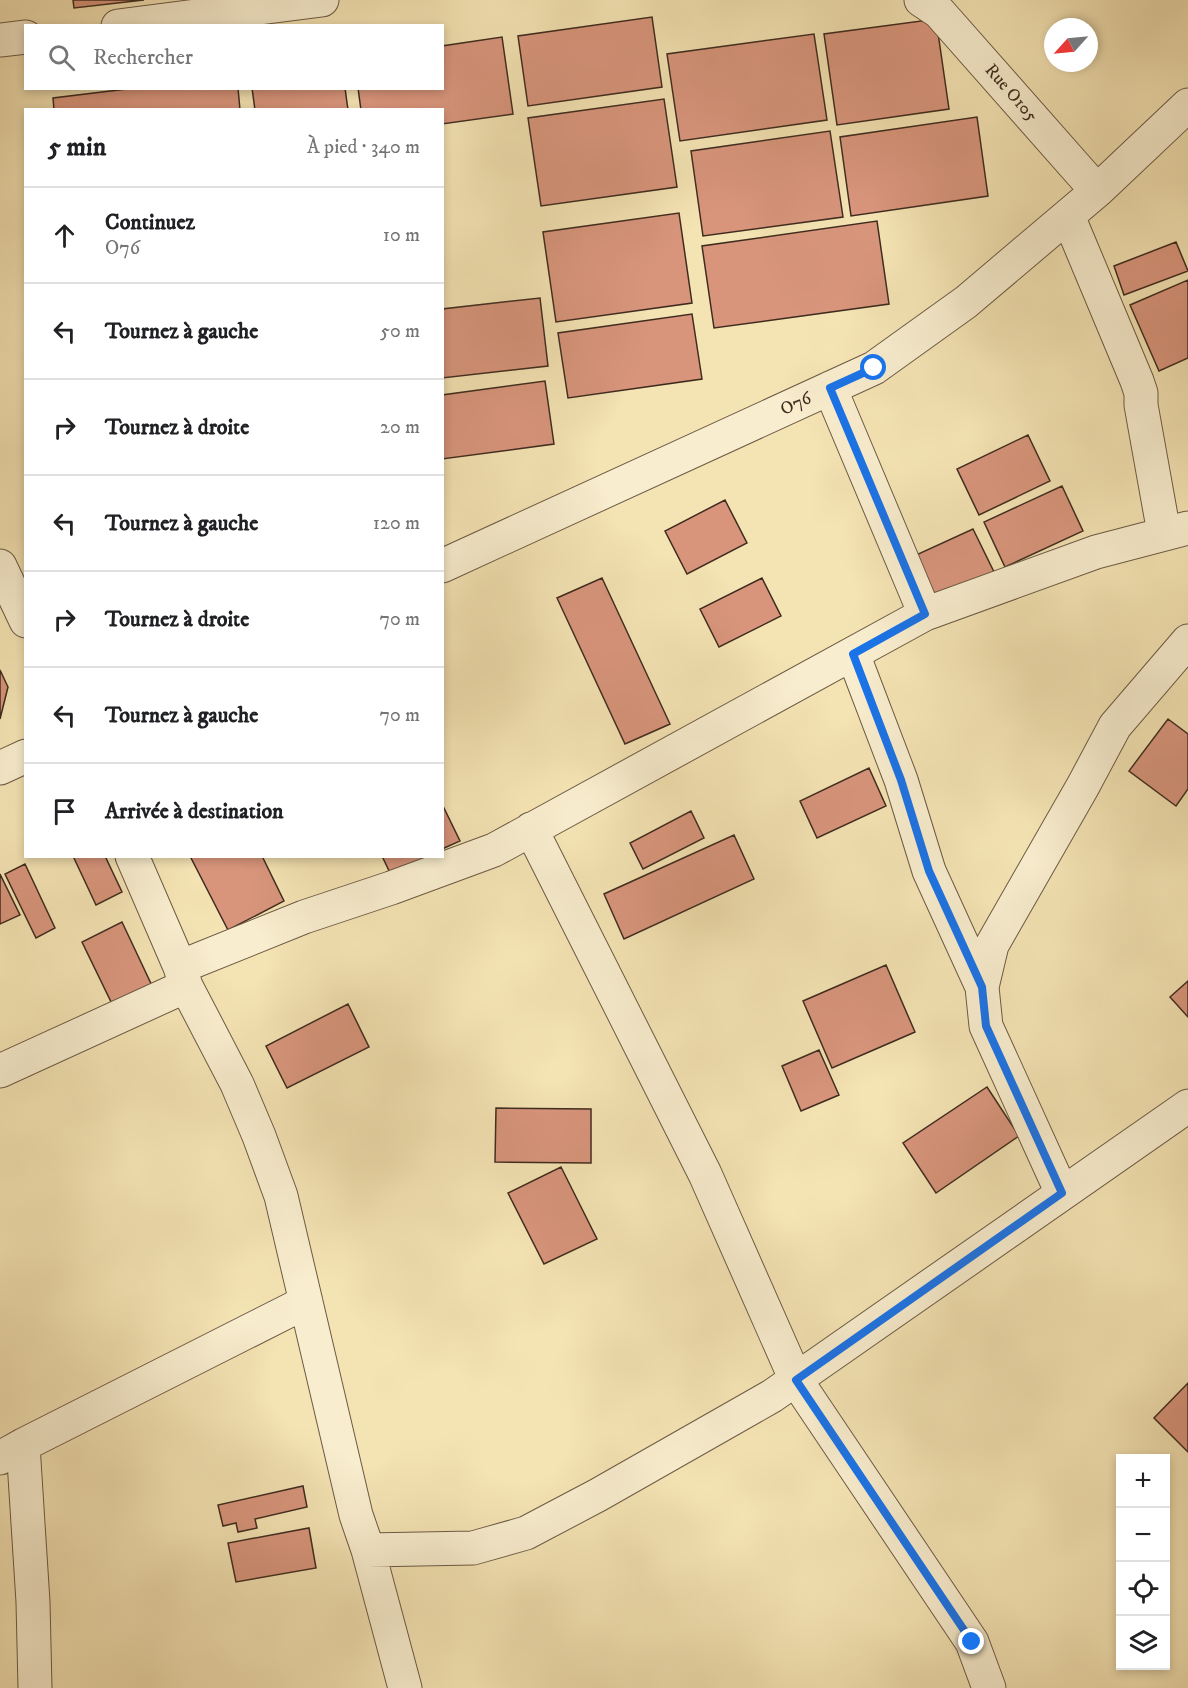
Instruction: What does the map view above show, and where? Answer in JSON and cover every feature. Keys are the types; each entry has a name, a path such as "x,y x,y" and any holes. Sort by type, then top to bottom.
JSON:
{"street":[{"path":"134,24 322,0"},
{"name":"Rue O105","path":"921,0 939,12 1097,191"},
{"path":"0,40 24,37"},
{"name":"O76","path":"444,565 874,368 966,302 1097,191 1188,105"},
{"path":"0,1071 183,976 304,917 494,850 925,614 1096,552 1176,531 1141,405 1139,387 1068,216"},
{"path":"830,388 925,614"},
{"path":"0,566 24,617"},
{"path":"982,987 992,945 1115,726 1188,641"},
{"path":"853,654 901,780 929,871 982,987 986,1026 1062,1193"},
{"path":"0,768 24,757"},
{"path":"531,829 705,1174 796,1380 972,1642 989,1688"},
{"path":"133,858 183,976 237,1084 281,1196 356,1515 368,1550 405,1688"},
{"path":"368,1550 473,1548 526,1533 639,1472 772,1396 1188,1106"},
{"path":"35,1688 33,1602 11,1451 306,1302"}],"building":[{"path":"73,0 144,0 74,8"},
{"path":"652,17 662,87 528,106 518,36"},
{"path":"936,19 949,109 837,125 824,34"},
{"path":"814,34 827,120 680,141 667,54"},
{"path":"502,37 513,114 444,124 444,108 361,108 358,90 444,90 444,46"},
{"path":"119,90 238,90 240,108 54,108 53,98"},
{"path":"252,90 345,90 348,108 255,108"},
{"path":"664,99 677,187 541,206 528,118"},
{"path":"977,117 988,196 851,216 840,137"},
{"path":"830,131 843,217 703,236 691,151"},
{"path":"679,213 692,303 556,322 543,232"},
{"path":"877,221 889,304 714,328 702,246"},
{"path":"1176,242 1188,271 1124,295 1114,266"},
{"path":"1188,280 1188,358 1159,371 1130,305"},
{"path":"540,298 548,366 444,378 444,309"},
{"path":"692,314 702,379 568,398 558,333"},
{"path":"545,381 554,444 444,459 444,395"},
{"path":"1028,435 1050,481 979,515 957,469"},
{"path":"1062,486 1083,531 1005,567 984,522"},
{"path":"725,500 747,543 687,574 665,531"},
{"path":"973,529 995,574 938,601 916,555"},
{"path":"602,578 670,724 625,744 557,598"},
{"path":"762,578 781,616 719,647 700,609"},
{"path":"0,670 8,687 0,719"},
{"path":"1168,719 1188,734 1188,789 1176,806 1129,771"},
{"path":"869,768 886,806 817,838 800,801"},
{"path":"444,808 460,841 444,848"},
{"path":"691,811 704,838 643,869 630,843"},
{"path":"734,835 754,879 624,939 604,894"},
{"path":"74,858 106,858 122,892 96,905"},
{"path":"191,858 263,858 284,901 228,930"},
{"path":"383,858 424,858 391,875"},
{"path":"25,864 55,928 36,938 5,874"},
{"path":"0,874 20,915 0,924"},
{"path":"122,922 154,990 114,1008 82,942"},
{"path":"886,965 915,1032 832,1068 803,1001"},
{"path":"1188,981 1188,1017 1170,997"},
{"path":"348,1004 369,1047 287,1088 266,1046"},
{"path":"819,1050 839,1095 801,1111 782,1066"},
{"path":"987,1087 1019,1136 936,1193 903,1143"},
{"path":"496,1108 591,1109 591,1163 495,1162"},
{"path":"561,1167 597,1239 544,1264 508,1193"},
{"path":"1188,1383 1188,1452 1154,1418"},
{"path":"303,1486 307,1507 255,1519 257,1528 238,1532 236,1523 223,1526 218,1505"},
{"path":"309,1528 316,1568 236,1582 228,1543"}],"route":[{"path":"874,368 830,388 925,614 853,654 901,780 929,871 982,987 986,1026 1062,1193 796,1380 972,1642"}]}
